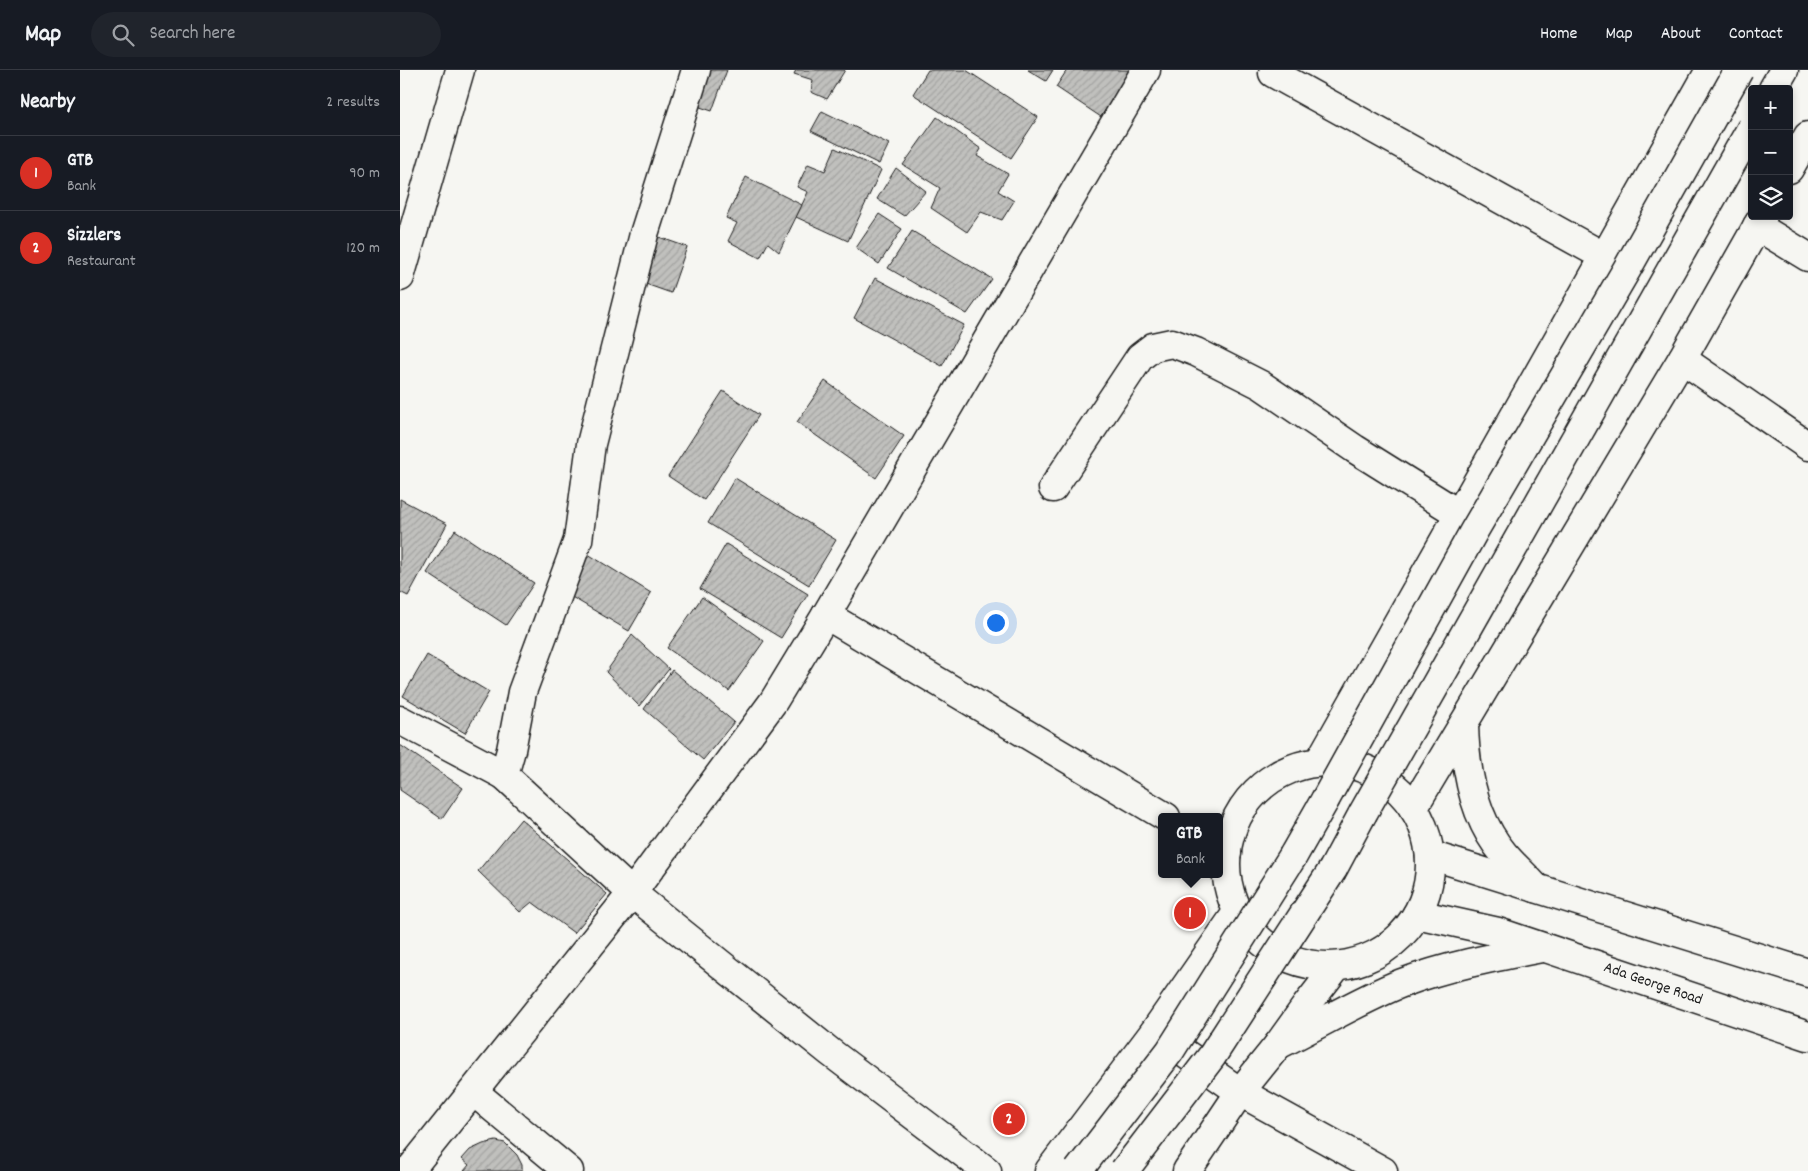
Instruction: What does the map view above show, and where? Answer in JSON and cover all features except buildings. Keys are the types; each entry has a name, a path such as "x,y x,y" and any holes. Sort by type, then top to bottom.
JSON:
{"main road":[{"path":"400,278 460,70"},
{"path":"504,775 511,750 522,692 578,540 591,444 598,415 644,234 696,70"},
{"path":"409,1171 632,893 773,702 1146,70"},
{"path":"1320,762 1458,514 1710,70"},
{"path":"1078,1171 1170,1051 1277,884 1474,531 1622,277 1739,70"},
{"path":"1775,85 1784,70"},
{"path":"1273,73 1605,257"},
{"path":"1124,1171 1212,1056 1334,869 1368,804 1750,130"},
{"path":"1793,162 1808,136"},
{"path":"1413,808 1682,359 1760,221 1808,257"},
{"path":"1053,488 1140,357 1153,346 1172,343 1196,352 1261,385 1355,449 1458,514"},
{"path":"1682,359 1808,446"},
{"path":"826,615 1159,813"},
{"path":"400,720 504,775 632,893 830,1052 987,1171"},
{"path":"1464,724 1464,745 1476,803 1492,835 1504,853 1538,889"},
{"path":"1320,762 1340,762 1359,766 1377,774 1394,786 1413,808 1426,836 1430,855 1430,876 1417,914 1406,930 1392,944 1375,955 1357,963 1317,966 1279,954 1262,942 1249,928 1238,911 1231,892 1223,850 1239,814 1260,788 1282,773 1300,766 1320,762"},
{"path":"1430,855 1808,973"},
{"path":"1049,1171 1154,1032 1238,911"},
{"name":"Ada George Road","path":"1417,914 1498,932 1808,1036"},
{"path":"1278,1045 1357,1004 1401,984 1448,968 1545,947"},
{"path":"1187,1171 1240,1092 1337,966"},
{"path":"1154,1032 1240,1092 1383,1171"},
{"path":"474,1092 569,1171"}],"place":[{"name":"GTB","path":"1190,913"},
{"name":"Sizzlers","path":"1009,1119"}]}
